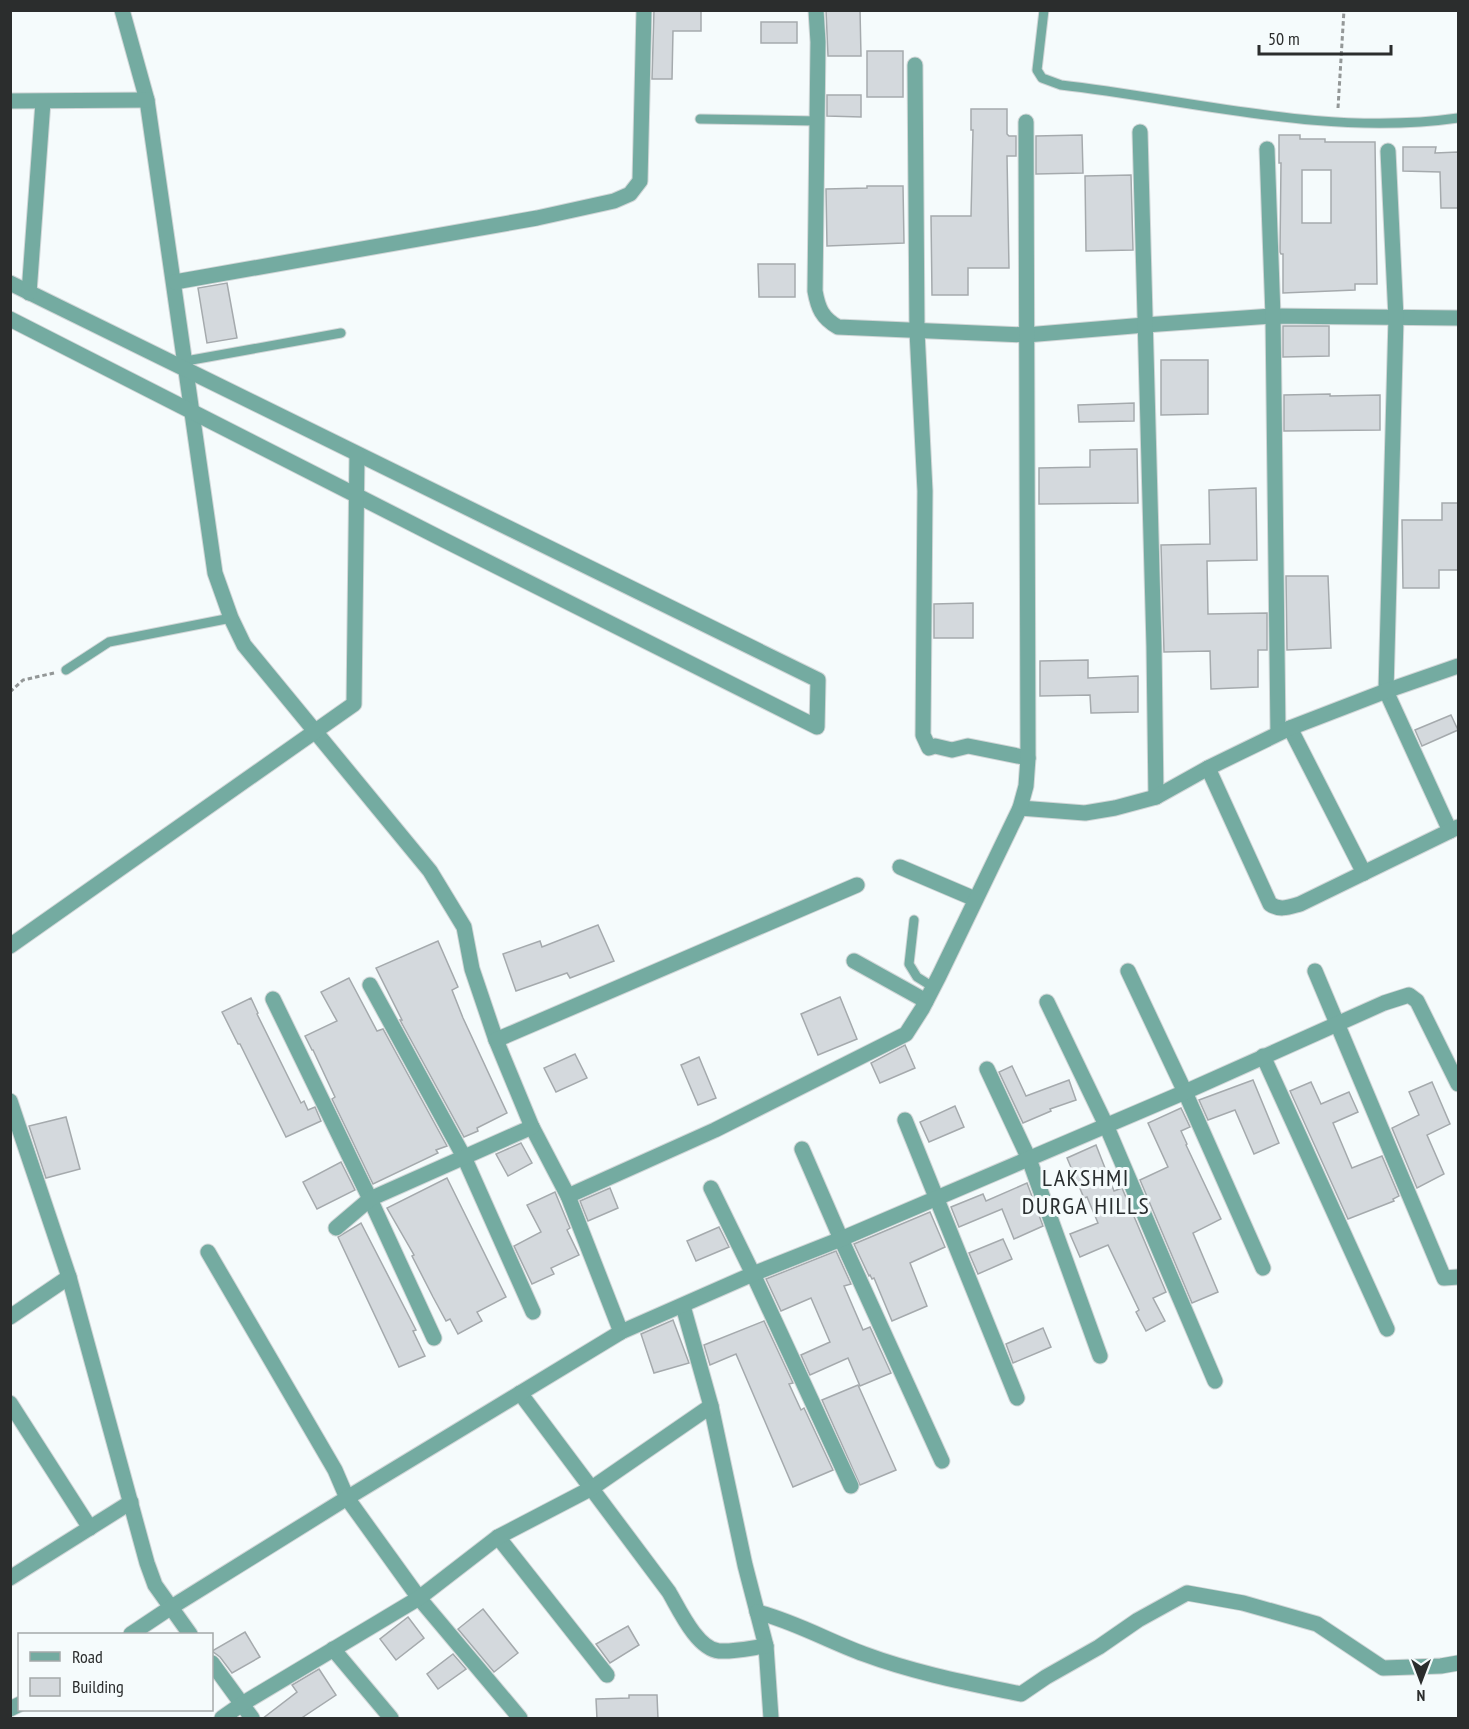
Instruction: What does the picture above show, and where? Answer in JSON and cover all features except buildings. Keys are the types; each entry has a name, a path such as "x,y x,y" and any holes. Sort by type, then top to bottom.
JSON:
{"street":[{"path":"122,10 147,100 175,282 215,573 231,618 243,645 430,871 464,927 472,969 496,1040 532,1127 568,1196 621,1332"},
{"path":"175,282 537,218 614,201 630,194 640,180 644,10"},
{"path":"816,10 815,291 819,309 826,321 838,327 1026,335 1273,316 1458,318"},
{"path":"915,65 917,331 925,491 923,735 929,748 952,750 968,747 1028,758"},
{"path":"10,101 147,100"},
{"path":"29,293 43,102"},
{"path":"568,1196 715,1130 906,1034 926,1001 1020,808 1026,786 1028,758 1026,122"},
{"path":"1140,132 1156,797"},
{"path":"1267,149 1284,730 1364,873"},
{"path":"1208,768 1272,906 1278,908 1300,904 1454,829 1386,691 1396,318 1388,152"},
{"path":"10,283 186,366 357,455 818,680 817,726 10,319"},
{"path":"10,946 316,733 354,704 357,455"},
{"path":"1020,808 1085,813 1156,797 1284,730 1458,666"},
{"path":"900,867 975,899"},
{"path":"496,1040 857,885"},
{"path":"854,961 926,1001"},
{"path":"1128,971 1185,1092 1263,1268"},
{"path":"1315,971 1444,1278 1458,1277"},
{"path":"370,985 464,1157 533,1312"},
{"path":"134,1633 347,1498 621,1332 1185,1092 1384,1003 1409,995 1417,1001 1458,1084"},
{"path":"273,999 370,1199 434,1338"},
{"path":"1047,1002 1106,1125 1215,1381"},
{"path":"1263,1056 1387,1329"},
{"path":"987,1069 1029,1159 1100,1356"},
{"path":"10,1101 69,1277 155,1585 189,1633"},
{"path":"905,1120 1017,1398"},
{"path":"336,1228 370,1199 532,1127"},
{"path":"802,1149 942,1461"},
{"path":"711,1188 851,1486"},
{"path":"208,1252 335,1470 347,1498 419,1598 520,1719"},
{"path":"10,1317 69,1277"},
{"path":"683,1306 711,1406 765,1646 771,1719"},
{"path":"520,1393 669,1592 689,1627 705,1644 716,1651 765,1646"},
{"path":"10,1403 90,1528"},
{"path":"222,1719 242,1704 419,1598 498,1537 592,1488 711,1406"},
{"path":"10,1578 131,1502"},
{"path":"498,1537 607,1675"},
{"path":"757,1612 784,1619 863,1654 932,1676 1021,1694 1099,1647 1138,1620 1187,1593 1244,1603 1317,1624 1383,1668 1441,1666 1458,1663"},
{"path":"333,1649 391,1719"},
{"path":"213,1665 252,1719"}],"lane":[{"path":"1044,10 1037,70 1042,78 1061,85 1284,117 1337,122 1378,124 1458,118"},
{"path":"700,119 817,121"},
{"path":"186,366 340,333"},
{"path":"66,670 109,642 231,618"},
{"path":"914,920 909,964 917,977 933,987"}],"path":[{"path":"1337,122 1344,10"},
{"path":"10,692 23,680 66,670"}],"district":[{"name":"LAKSHMI DURGA HILLS","path":"1086,1191"}]}
